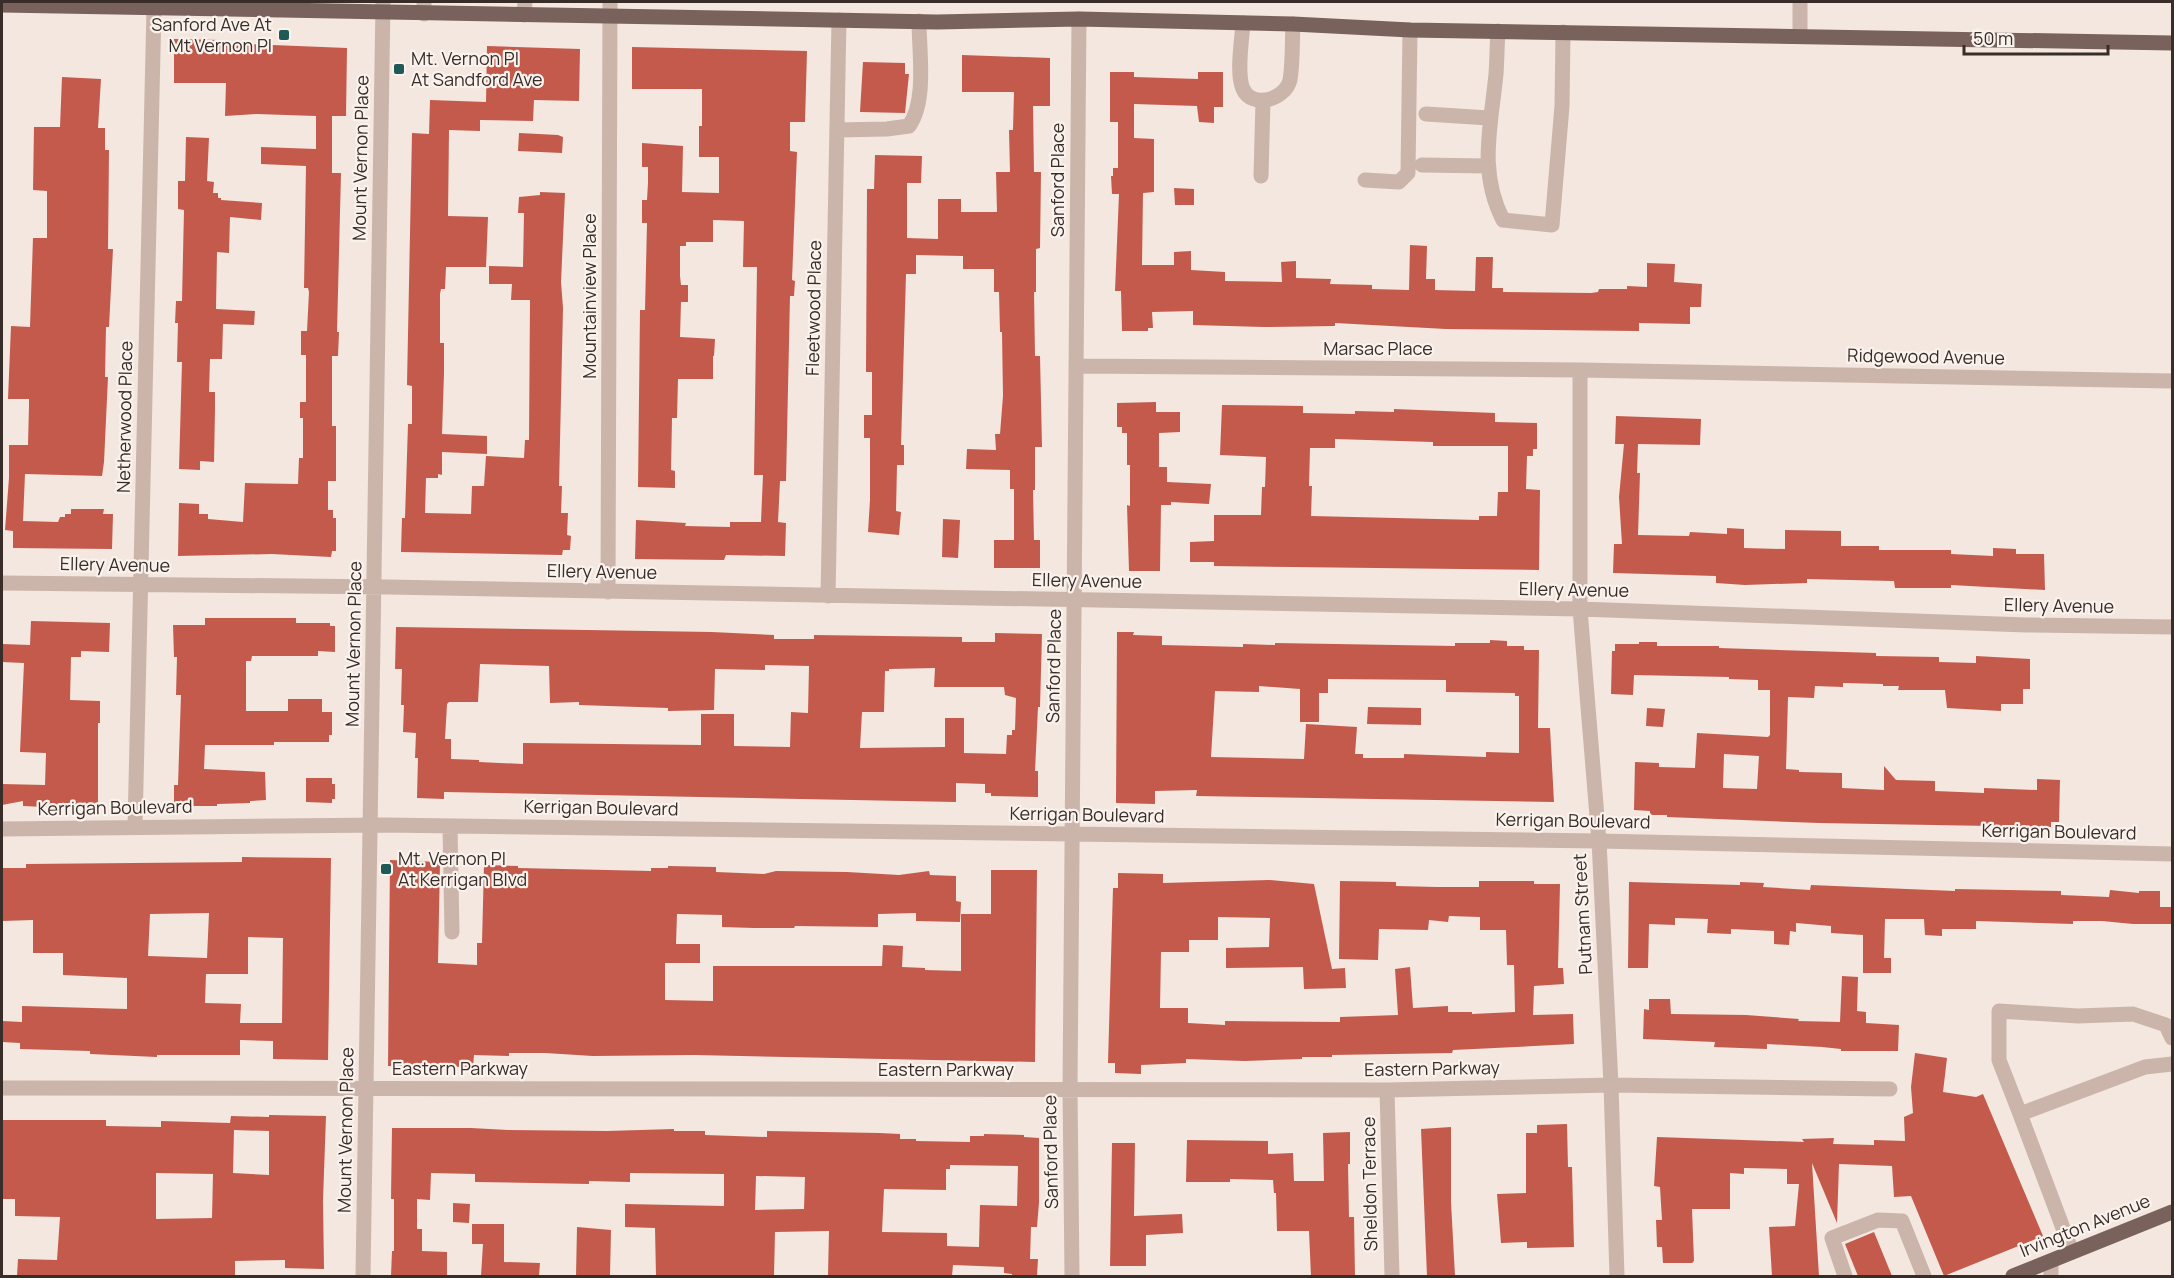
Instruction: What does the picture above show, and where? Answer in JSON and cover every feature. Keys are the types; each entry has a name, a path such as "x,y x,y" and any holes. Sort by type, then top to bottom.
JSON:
{"main road":[{"path":"2,5 154,8 610,9 839,20 1079,19 1293,24 1410,30 2172,43"},
{"name":"Irvington Avenue","path":"2013,1276 2172,1212"}],"street":[{"path":"1800,2 1800,36"},
{"name":"Mount Vernon Place","path":"363,1276 383,7"},
{"name":"Netherwood Place","path":"135,827 154,8"},
{"name":"Mountainview Place","path":"608,592 610,9"},
{"name":"Sanford Place","path":"1072,1276 1070,1089 1079,19"},
{"name":"Fleetwood Place","path":"828,596 839,20"},
{"path":"837,130 909,126 916,116 920,86 919,21"},
{"path":"1243,23 1240,81 1243,91 1255,100 1270,100 1281,94 1289,82 1293,24"},
{"path":"1365,180 1399,182 1408,173 1410,30"},
{"path":"1497,31 1496,73 1489,118 1488,166 1493,201 1503,220 1552,225 1562,106 1563,32"},
{"path":"1261,176 1263,100"},
{"path":"1426,114 1489,118"},
{"path":"1422,165 1488,166"},
{"name":"Marsac Place","path":"1076,366 1679,371"},
{"name":"Putnam Street","path":"1580,370 1580,609 1599,841 1611,1085 1617,1276"},
{"name":"Ridgewood Avenue","path":"1679,371 2172,381"},
{"name":"Ellery Avenue","path":"2,584 374,587 1580,609 2014,624 2172,627"},
{"name":"Kerrigan Boulevard","path":"2,829 370,825 1599,841 2172,854"},
{"path":"450,826 452,932"},
{"path":"2072,1252 1999,1060 1999,1011 2078,1016 2133,1014 2166,1025 2172,1038"},
{"path":"2020,1114 2145,1067 2172,1064"},
{"name":"Eastern Parkway","path":"2,1088 1387,1090 1611,1085 1890,1089"},
{"name":"Sheldon Terrace","path":"1387,1090 1392,1276"},
{"path":"1845,1276 1832,1238 1878,1220 1902,1221 1924,1276"},
{"path":"2051,1261 2051,1276"}],"building":[{"path":"174,39 347,48 346,116 332,116 332,173 341,173 338,356 332,356 332,426 336,426 336,481 328,481 328,510 333,510 333,518 336,518 336,551 332,551 331,557 272,554 178,556 179,503 199,504 199,514 208,514 208,519 243,522 245,483 298,484 299,458 303,458 303,418 300,418 300,402 306,402 306,355 301,355 301,331 307,331 309,292 308,288 304,288 306,166 261,164 261,147 316,149 316,116 257,114 225,116 226,83 174,83"},
{"path":"487,46 580,49 579,101 534,100 533,121 480,120 480,131 449,130 448,216 488,217 486,267 446,267 445,289 441,289 440,343 444,343 442,434 487,436 487,454 442,452 442,475 438,474 438,478 426,478 425,513 471,514 472,486 484,486 486,456 524,458 525,440 529,440 530,300 511,300 512,284 489,284 489,266 523,267 524,213 518,213 519,197 540,195 540,192 565,193 561,282 563,308 559,486 562,486 561,513 568,513 567,535 571,536 570,550 563,550 562,555 401,552 402,518 405,518 408,424 412,424 412,386 407,385 412,133 429,134 430,100 486,102"},
{"path":"632,47 807,51 805,122 790,122 790,151 797,152 792,280 795,281 794,296 790,296 786,481 780,481 778,522 786,523 785,556 726,555 724,560 635,559 636,520 686,523 685,526 730,527 730,522 761,522 763,475 754,475 757,267 743,267 744,221 713,220 713,242 686,242 686,246 680,246 681,285 688,285 688,302 681,302 680,337 715,339 713,379 678,379 677,418 672,418 671,470 675,471 675,488 638,487 640,310 645,310 647,223 642,223 642,200 647,200 648,183 648,167 642,167 642,143 683,146 682,192 719,193 719,157 699,157 702,89 632,89"},
{"path":"962,55 1050,58 1050,106 1033,106 1034,172 1041,172 1040,248 1036,249 1036,292 1034,292 1035,356 1040,356 1042,447 1035,447 1035,490 1033,490 1034,540 1040,540 1040,568 994,568 994,540 1014,540 1014,489 1010,489 1010,470 966,469 967,449 996,450 995,434 1000,434 1003,396 1002,332 1000,332 999,292 994,292 994,269 963,269 963,256 916,255 916,274 906,274 901,445 904,445 904,465 897,465 896,511 901,512 899,535 868,532 870,438 864,438 864,415 872,415 872,372 866,372 867,189 874,189 875,155 922,156 921,183 907,183 907,238 938,239 938,199 961,199 961,212 997,212 996,172 1010,172 1009,130 1013,130 1014,92 962,92"},
{"path":"863,62 905,63 905,74 909,74 905,113 860,112"},
{"path":"1110,72 1134,72 1134,77 1198,79 1198,72 1223,72 1223,107 1214,107 1214,123 1199,122 1197,106 1134,104 1134,138 1154,139 1154,192 1143,193 1142,265 1174,265 1174,252 1191,251 1191,270 1225,272 1225,281 1282,282 1281,262 1296,261 1296,278 1331,279 1330,284 1372,285 1372,289 1409,290 1410,245 1427,246 1426,279 1435,279 1435,290 1475,291 1476,257 1493,257 1492,288 1503,288 1503,292 1591,293 1598,292 1599,289 1627,289 1627,286 1647,287 1647,263 1675,264 1674,282 1702,284 1701,307 1690,307 1690,324 1639,323 1639,331 1446,329 1335,323 1335,326 1264,327 1193,325 1193,311 1152,312 1153,328 1148,328 1148,331 1122,331 1121,291 1115,291 1119,194 1112,194 1111,176 1113,176 1113,168 1118,168 1118,122 1110,122"},
{"path":"62,77 101,79 98,128 105,128 105,150 109,150 108,249 113,249 109,327 106,327 105,377 108,377 104,462 102,476 25,474 23,521 58,522 60,517 71,514 71,509 104,509 103,514 113,514 112,549 13,548 13,531 5,530 9,445 28,445 29,399 8,399 11,326 30,327 33,238 47,238 47,191 33,190 34,127 60,127"},
{"path":"519,133 563,137 562,153 518,151"},
{"path":"186,137 209,138 207,181 214,182 213,193 218,193 218,198 262,203 261,220 230,217 229,253 217,252 216,309 255,311 254,325 223,324 222,359 210,359 209,392 215,392 214,462 200,461 200,470 179,469 182,362 177,362 178,323 175,323 176,301 182,301 184,210 178,209 178,181 185,181"},
{"path":"1174,188 1194,189 1194,205 1175,205"},
{"path":"1156,402 1156,412 1180,412 1180,432 1159,433 1159,467 1167,467 1167,482 1211,484 1209,504 1171,502 1171,505 1161,505 1160,571 1129,571 1127,505 1130,506 1130,465 1127,465 1127,433 1122,433 1122,427 1117,427 1117,403"},
{"path":"1222,405 1303,406 1303,413 1355,414 1355,411 1394,412 1394,409 1495,413 1495,422 1537,423 1537,449 1533,449 1533,456 1527,456 1526,489 1540,490 1539,570 1214,566 1214,562 1190,562 1190,542 1214,541 1214,515 1261,515 1266,457 1220,455","holes":["1335,439 1433,442 1433,446 1508,446 1508,492 1498,492 1497,516 1479,516 1479,520 1311,516 1310,448 1335,448"]},
{"path":"1616,416 1701,419 1700,445 1638,444 1637,473 1640,473 1638,535 1689,536 1690,532 1727,534 1727,528 1744,529 1744,548 1785,549 1785,530 1841,531 1841,546 1879,546 1879,550 1951,550 1951,554 1993,556 1993,548 2016,549 2016,554 2044,554 2045,590 1951,585 1951,588 1895,588 1894,581 1807,579 1807,583 1745,585 1716,583 1716,576 1613,573 1614,544 1622,544 1619,497 1624,444 1615,444"},
{"path":"943,519 960,520 958,558 942,557"},
{"path":"205,618 296,618 296,623 330,623 330,626 335,626 335,652 318,651 318,656 252,656 251,661 246,661 246,711 288,711 288,699 322,699 322,712 332,712 332,735 329,735 329,742 205,745 204,769 265,772 266,800 217,804 217,806 174,806 174,785 178,785 181,695 176,695 177,657 174,657 173,625 205,625"},
{"path":"31,621 110,623 109,652 81,651 81,657 71,657 70,700 100,701 98,806 23,806 23,801 2,805 2,784 45,785 46,753 20,752 24,663 2,662 2,644 30,645"},
{"path":"396,627 712,632 774,635 774,639 814,639 814,635 962,637 962,642 995,642 995,633 1042,634 1035,771 1038,771 1038,797 991,796 991,793 985,793 985,784 956,783 956,802 444,792 444,799 417,798 416,733 403,732 402,669 395,669","holes":["480,664 549,666 550,703 579,702 579,705 668,708 668,711 714,710 715,669 765,670 765,665 809,666 808,713 791,712 790,747 734,746 734,714 701,714 701,745 523,743 523,764 451,759 451,739 445,739 447,704 449,702 478,702","935,668 934,687 1004,687 1005,695 1016,698 1015,730 1012,730 1012,735 1007,735 1006,754 964,753 964,718 945,718 945,747 860,748 862,712 884,712 885,671"]},
{"path":"1117,632 1162,636 1162,645 1243,647 1243,644 1275,645 1275,643 1455,646 1455,643 1490,643 1490,640 1507,641 1507,646 1524,646 1524,650 1539,650 1538,728 1550,728 1554,802 1196,796 1197,790 1155,791 1155,804 1116,803","holes":["1328,679 1446,680 1446,692 1515,693 1515,696 1519,696 1519,753 1486,752 1486,757 1404,754 1404,758 1363,758 1363,754 1355,754 1357,727 1306,724 1304,759 1211,757 1215,691 1259,692 1259,686 1300,689 1300,722 1319,722 1319,693 1328,693"]},
{"path":"1639,642 1657,642 1657,646 1719,646 1719,648 1876,653 1876,656 1939,657 1939,662 1976,663 1976,656 2030,659 2030,689 2023,689 2023,704 2001,704 2001,711 1947,708 1945,690 1898,690 1899,686 1883,686 1883,684 1843,683 1843,687 1815,686 1814,698 1788,697 1786,769 1799,770 1799,772 1842,773 1842,788 1884,790 1884,766 1896,780 1935,781 1935,791 1984,793 1984,788 2037,790 2037,779 2060,780 2059,822 2051,822 2051,827 1819,823 1667,817 1667,815 1650,815 1650,811 1634,810 1635,762 1659,763 1659,767 1695,768 1697,733 1768,737 1770,735 1770,690 1758,690 1758,680 1729,679 1729,677 1634,675 1633,695 1611,694 1612,651 1615,651 1615,644 1639,644","holes":["1724,754 1759,756 1757,789 1723,788"]},
{"path":"1368,707 1421,708 1421,725 1367,724"},
{"path":"1647,708 1665,709 1663,727 1646,726"},
{"path":"306,778 332,778 332,784 335,784 335,799 332,799 332,803 306,802"},
{"path":"242,857 331,858 328,1060 273,1059 273,1041 240,1040 240,1055 157,1055 157,1057 90,1054 90,1051 20,1049 20,1043 2,1042 2,1021 22,1022 22,1006 127,1009 127,978 63,975 63,953 33,953 33,920 2,921 3,868 26,868 26,864 242,862","holes":["209,913 207,958 148,956 150,914","248,937 283,938 282,1023 240,1023 241,1004 205,1003 206,974 248,974"]},
{"path":"390,860 440,862 438,963 477,965 477,943 482,943 484,865 651,871 651,868 668,868 668,866 716,867 716,872 764,874 776,871 899,875 929,871 930,875 956,876 956,901 961,902 960,922 916,921 916,913 878,914 878,927 754,928 722,927 722,915 677,914 676,944 700,944 700,963 665,963 665,1000 713,1001 713,966 882,966 883,945 903,946 902,967 961,971 961,914 991,914 991,870 1037,870 1035,1062 509,1053 509,1056 474,1055 473,1067 388,1066"},
{"path":"1118,873 1163,874 1163,883 1269,880 1314,884 1332,969 1345,968 1346,988 1304,989 1303,967 1226,968 1226,948 1269,947 1270,918 1218,917 1218,940 1189,940 1189,952 1161,952 1160,1008 1188,1008 1188,1023 1225,1025 1225,1021 1340,1022 1340,1017 1398,1015 1395,969 1410,967 1413,1008 1448,1006 1448,1012 1472,1012 1472,1014 1515,1012 1514,965 1507,965 1506,930 1480,930 1480,917 1449,916 1448,922 1429,920 1428,930 1379,929 1378,960 1339,959 1340,881 1396,882 1396,886 1437,887 1479,887 1479,881 1534,881 1534,884 1560,884 1558,968 1563,968 1564,984 1534,986 1533,1015 1573,1014 1574,1044 1453,1050 1452,1053 1332,1055 1332,1057 1302,1057 1302,1059 1245,1061 1186,1059 1186,1063 1141,1065 1141,1074 1115,1073 1115,1063 1108,1063 1113,888 1118,888"},
{"path":"1629,882 1740,885 1740,882 1764,883 1763,887 1810,890 1811,885 1955,891 1955,889 2061,891 2061,895 2109,897 2110,890 2139,893 2139,891 2160,891 2160,907 2172,907 2172,924 2102,921 2073,921 2073,924 1976,921 1976,929 1942,929 1942,936 1925,935 1924,919 1885,919 1884,958 1891,958 1891,973 1863,973 1863,935 1831,933 1831,926 1796,923 1796,932 1790,931 1789,945 1774,944 1774,931 1731,929 1731,934 1707,933 1708,919 1675,918 1675,925 1649,924 1648,968 1628,968"},
{"path":"1842,976 1858,977 1857,1011 1866,1012 1866,1023 1899,1025 1898,1051 1841,1051 1841,1049 1822,1047 1767,1044 1767,1049 1714,1047 1715,1042 1643,1039 1644,1009 1649,1010 1649,999 1670,999 1671,1014 1746,1015 1799,1019 1798,1021 1840,1022"},
{"path":"1915,1053 1947,1058 1943,1092 1976,1097 1983,1094 2043,1236 1944,1276 1911,1196 1894,1197 1892,1166 1839,1164 1837,1223 1812,1163 1819,1276 1772,1276 1769,1227 1795,1226 1799,1184 1787,1184 1787,1169 1744,1168 1744,1174 1730,1173 1730,1209 1692,1209 1694,1261 1692,1263 1663,1263 1662,1247 1657,1247 1656,1220 1662,1220 1660,1187 1654,1186 1657,1137 1804,1142 1802,1139 1834,1138 1833,1144 1874,1145 1874,1140 1905,1141 1904,1117 1913,1113 1911,1087"},
{"path":"269,1115 326,1116 323,1200 324,1269 285,1268 285,1260 235,1261 235,1276 17,1276 18,1259 57,1260 60,1217 15,1216 15,1199 2,1199 2,1120 106,1120 106,1126 161,1127 161,1121 230,1123 231,1116 269,1117","holes":["234,1130 269,1131 269,1175 233,1173","156,1173 213,1174 212,1218 156,1219"]},
{"path":"1567,1124 1568,1167 1572,1167 1574,1247 1527,1248 1527,1242 1501,1243 1497,1194 1526,1193 1526,1133 1537,1133 1537,1125"},
{"path":"1451,1127 1451,1202 1455,1276 1427,1276 1421,1129"},
{"path":"392,1128 607,1131 674,1129 674,1131 705,1131 705,1135 767,1137 767,1131 879,1133 900,1134 900,1139 916,1139 916,1141 970,1142 970,1136 984,1136 984,1134 1024,1135 1024,1137 1039,1138 1039,1202 1037,1227 1031,1227 1030,1259 1038,1259 1037,1276 1012,1276 1012,1274 1004,1273 1004,1267 953,1265 952,1276 828,1276 829,1231 775,1232 774,1276 656,1276 655,1228 625,1227 625,1204 724,1206 724,1174 630,1173 630,1182 589,1181 589,1184 475,1182 475,1174 431,1173 430,1200 417,1199 417,1229 422,1229 422,1251 447,1252 447,1276 391,1276 392,1251 394,1251 394,1199 391,1199","holes":["950,1165 1018,1166 1017,1206 980,1205 979,1247 947,1246 947,1233 882,1232 884,1189 946,1190 946,1169 950,1169","756,1176 805,1177 804,1209 755,1210"]},
{"path":"1350,1132 1349,1217 1354,1217 1355,1276 1311,1276 1309,1231 1277,1231 1276,1193 1274,1193 1273,1180 1230,1179 1230,1182 1186,1182 1187,1140 1268,1141 1268,1154 1293,1153 1294,1181 1324,1181 1323,1133"},
{"path":"1112,1143 1135,1143 1134,1216 1182,1214 1183,1233 1146,1235 1146,1266 1110,1266"},
{"path":"453,1203 470,1204 469,1223 453,1222"},
{"path":"472,1224 504,1224 504,1262 540,1263 539,1276 481,1276 483,1244 472,1244"},
{"path":"577,1227 611,1230 610,1276 576,1276"},
{"path":"1874,1232 1892,1276 1858,1276 1845,1244"}],"place":[{"name":"Sanford Ave At Mt Vernon Pl","path":"284,35"},
{"name":"Mt. Vernon Pl At Sandford Ave","path":"399,69"},
{"name":"Mt. Vernon Pl At Kerrigan Blvd","path":"386,869"}]}
